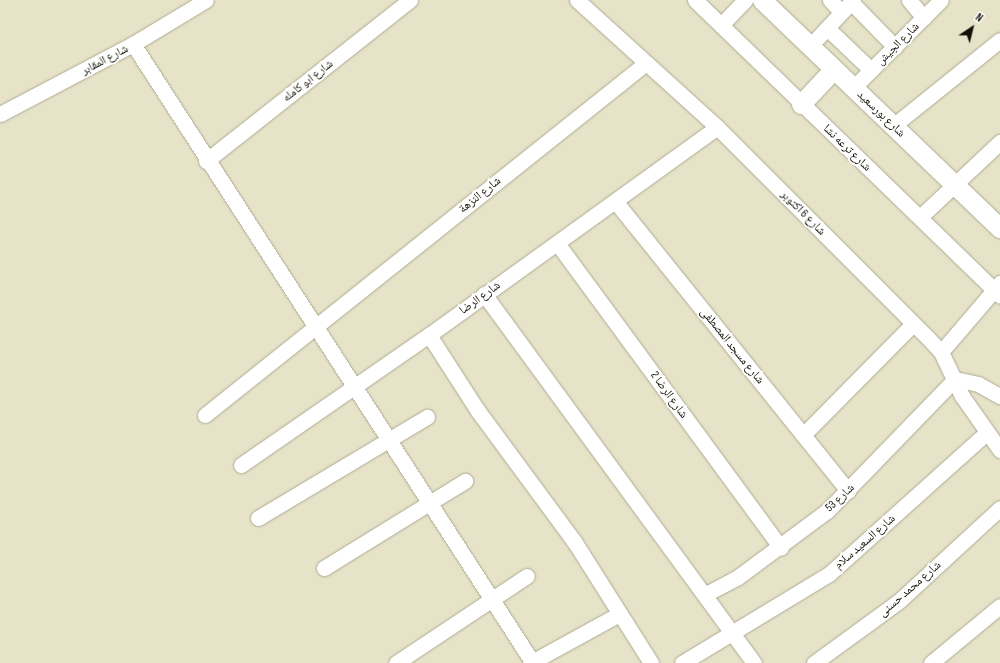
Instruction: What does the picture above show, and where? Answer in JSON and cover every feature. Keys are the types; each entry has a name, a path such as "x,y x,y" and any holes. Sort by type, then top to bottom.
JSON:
{"street":[{"name":"شارع المقابر","path":"0,114 133,44 206,0"},
{"name":"شارع ابو كامله","path":"206,162 410,0"},
{"name":"شارع 6 اكتوبر","path":"577,0 717,128 940,352 986,433 1000,450"},
{"name":"شارع ترعه نشا","path":"695,0 801,104 998,290"},
{"path":"721,25 745,0"},
{"name":"شارع بورسعيد","path":"762,0 1000,228"},
{"path":"830,0 849,5 895,47"},
{"path":"909,0 924,18"},
{"name":"شارع الجيش","path":"854,88 942,0"},
{"path":"810,46 849,5"},
{"path":"827,28 871,70"},
{"path":"893,126 1000,40"},
{"path":"133,44 206,162 355,387 388,442 430,503 532,663 619,614"},
{"name":"شارع النزهة","path":"205,415 646,63"},
{"path":"801,104 834,69"},
{"name":"شارع الرضا","path":"241,465 429,336 484,294 717,128"},
{"path":"920,217 1000,142"},
{"name":"شارع مسجد المصطفى","path":"615,201 848,492"},
{"name":"شارع الرضا 2","path":"557,243 781,548"},
{"path":"940,352 998,290"},
{"path":"484,294 706,594 732,636 754,663"},
{"path":"803,435 913,324"},
{"path":"429,336 478,411 574,541 651,663"},
{"path":"955,379 978,384 1000,396"},
{"name":"شارع 53","path":"706,594 738,578 781,548 848,492 955,379"},
{"path":"258,518 388,442 427,417"},
{"name":"شارع السعيد سلام","path":"682,663 732,636 828,574 986,433"},
{"path":"324,568 465,481"},
{"name":"شارع محمد حسنى","path":"814,663 899,601 1000,508"},
{"path":"396,663 527,576"},
{"path":"931,663 1000,606"}]}
